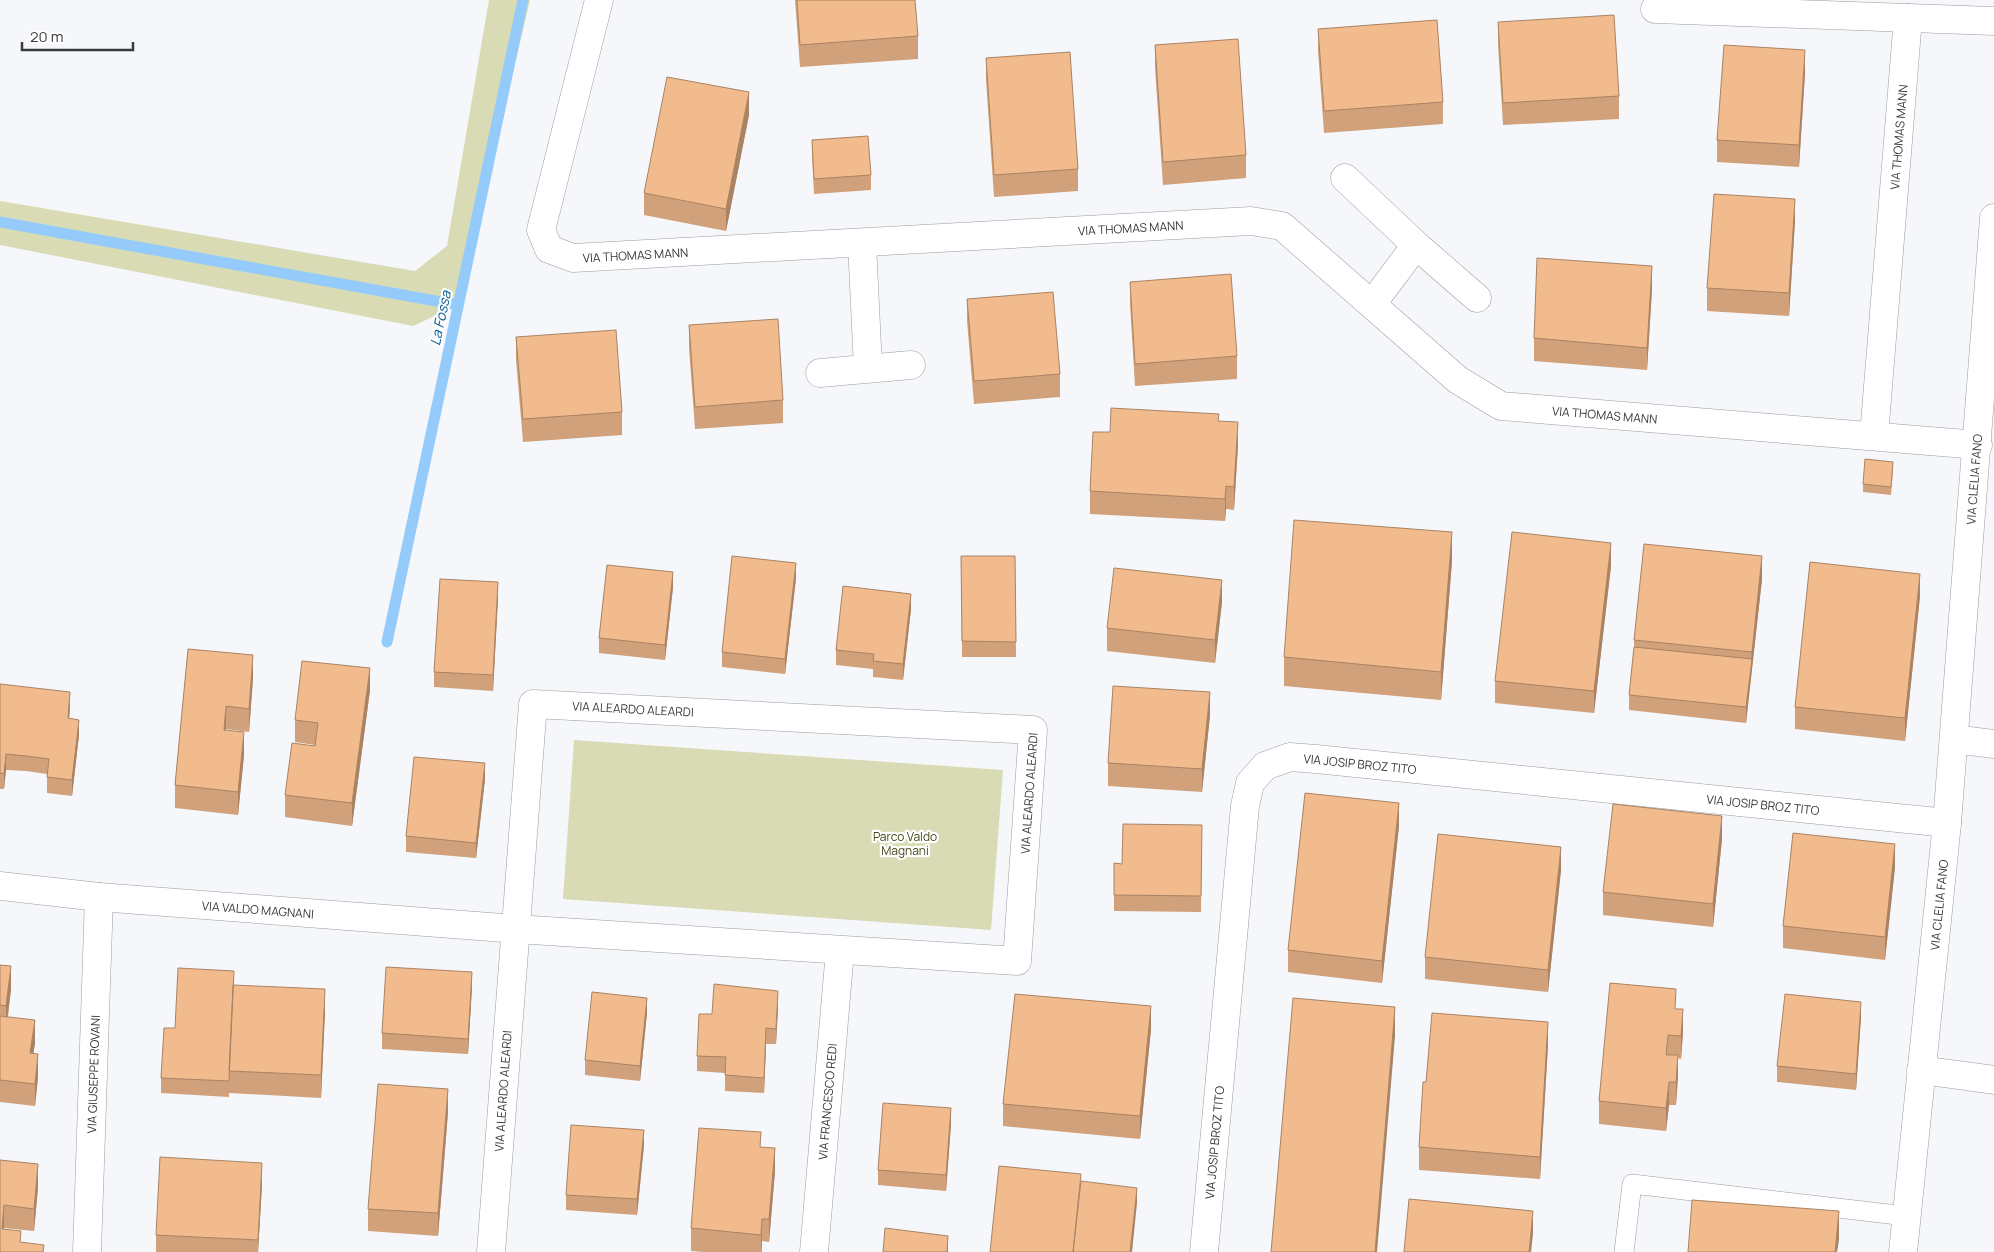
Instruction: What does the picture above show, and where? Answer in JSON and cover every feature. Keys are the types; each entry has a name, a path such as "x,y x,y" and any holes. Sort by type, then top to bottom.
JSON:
{"street":[{"name":"VIA THOMAS MANN","path":"599,0 541,230 549,249 573,258 1251,221 1282,226 1458,380 1501,406 1978,445"},
{"path":"1655,9 1994,21"},
{"name":"VIA THOMAS MANN","path":"1874,436 1908,18"},
{"path":"1345,178 1416,245 1477,298"},
{"name":"VIA CLELIA FANO","path":"1903,1252 1947,823 1978,445 1994,218"},
{"path":"862,242 868,368"},
{"path":"1372,304 1416,245"},
{"path":"820,373 911,365"},
{"name":"VIA ALEARDO ALEARDI","path":"491,1252 533,704 1033,730 1017,961 516,929"},
{"path":"1954,739 1994,744"},
{"name":"VIA JOSIP BROZ TITO","path":"1204,1252 1245,806 1250,783 1265,766 1290,757 1316,758 1947,823"},
{"name":"VIA VALDO MAGNANI","path":"0,886 98,897 516,929"},
{"name":"VIA GIUSEPPE ROVANI","path":"87,1252 98,897"},
{"name":"VIA FRANCESCO REDI","path":"814,1252 840,950"},
{"path":"1921,1070 1994,1080"}],"lane":[{"path":"1624,1252 1632,1184 1906,1216"}],"green space":[{"path":"489,0 530,0 458,305 413,326 0,245 0,201 415,271 447,246"},
{"name":"Parco Valdo Magnani","path":"574,740 1003,770 991,930 563,899"}],"building":[{"path":"797,0 915,0 918,36 800,45"},
{"path":"1614,15 1619,96 1503,103 1498,22"},
{"path":"1437,20 1443,102 1324,111 1318,29"},
{"path":"1238,39 1246,155 1163,162 1155,45"},
{"path":"1724,45 1805,50 1799,145 1717,140"},
{"path":"1070,52 1078,169 994,175 986,58"},
{"path":"667,77 749,92 726,209 644,193"},
{"path":"868,136 871,175 814,179 812,140"},
{"path":"1714,194 1795,199 1789,293 1707,288"},
{"path":"1537,258 1652,266 1647,348 1534,338"},
{"path":"1231,274 1237,356 1135,364 1130,282"},
{"path":"1053,292 1060,374 974,381 967,299"},
{"path":"778,319 783,400 695,407 689,325"},
{"path":"616,330 622,412 523,419 516,337"},
{"path":"1111,408 1219,414 1218,421 1238,422 1234,487 1226,486 1225,499 1090,491 1093,432 1110,432"},
{"path":"1865,459 1893,462 1891,487 1863,484"},
{"path":"1294,520 1452,532 1441,672 1284,657"},
{"path":"1512,532 1611,543 1594,691 1495,681"},
{"path":"1644,544 1762,556 1752,652 1634,640"},
{"path":"732,556 796,563 785,659 722,652"},
{"path":"961,556 1015,556 1016,642 962,641"},
{"path":"1810,562 1920,574 1905,718 1795,707"},
{"path":"607,565 673,572 665,645 599,638"},
{"path":"1114,568 1222,580 1215,640 1107,628"},
{"path":"440,579 498,582 493,675 434,672"},
{"path":"843,586 911,594 903,664 873,661 874,654 836,650"},
{"path":"1634,647 1752,659 1746,707 1629,695"},
{"path":"188,649 253,655 249,709 226,706 224,730 244,732 238,792 175,785"},
{"path":"302,661 370,668 352,803 285,795 292,743 315,746 318,723 295,720"},
{"path":"0,684 70,692 68,718 79,720 72,780 47,777 49,759 6,754 4,774 0,773"},
{"path":"1113,686 1210,692 1202,769 1108,763"},
{"path":"414,757 485,763 476,843 406,836"},
{"path":"1305,793 1399,803 1382,961 1288,950"},
{"path":"1613,804 1722,816 1713,904 1603,892"},
{"path":"1123,824 1202,825 1201,896 1114,895 1114,863 1122,864"},
{"path":"1793,833 1895,844 1885,937 1783,926"},
{"path":"1438,834 1561,847 1548,970 1425,957"},
{"path":"0,965 11,966 6,1006 0,1005"},
{"path":"386,967 472,972 468,1039 382,1033"},
{"path":"178,968 234,971 229,1081 161,1078 164,1028 175,1028"},
{"path":"1610,983 1676,989 1675,1009 1683,1009 1681,1036 1668,1035 1666,1055 1678,1055 1676,1082 1669,1082 1666,1108 1599,1101"},
{"path":"714,984 778,991 776,1029 766,1028 764,1078 725,1075 726,1057 697,1056 699,1014 712,1014"},
{"path":"233,985 325,989 321,1075 229,1071"},
{"path":"592,992 647,998 640,1066 585,1060"},
{"path":"1015,994 1151,1006 1140,1116 1003,1104"},
{"path":"1785,994 1861,1002 1856,1074 1777,1066"},
{"path":"1293,998 1395,1007 1375,1252 1271,1252"},
{"path":"1432,1013 1548,1022 1540,1157 1419,1147 1423,1082 1426,1082"},
{"path":"0,1016 35,1020 30,1053 38,1054 35,1084 0,1080"},
{"path":"378,1084 448,1089 438,1213 368,1209"},
{"path":"883,1103 951,1108 946,1175 878,1170"},
{"path":"571,1125 644,1130 637,1199 566,1195"},
{"path":"699,1128 761,1132 760,1147 775,1148 769,1219 762,1219 761,1235 691,1228"},
{"path":"160,1157 262,1163 258,1240 156,1235"},
{"path":"0,1160 38,1164 34,1209 4,1205 2,1229 21,1231 20,1242 44,1245 43,1252 0,1252"},
{"path":"999,1166 1081,1174 1073,1252 990,1252"},
{"path":"1081,1181 1137,1188 1130,1252 1073,1252"},
{"path":"1409,1199 1533,1211 1529,1252 1404,1252"},
{"path":"1692,1200 1839,1211 1835,1252 1688,1252"},
{"path":"885,1228 948,1236 947,1252 883,1252"}],"waterway":[{"name":"La Fossa","path":"387,642 523,0"},
{"path":"0,222 458,305"}]}
